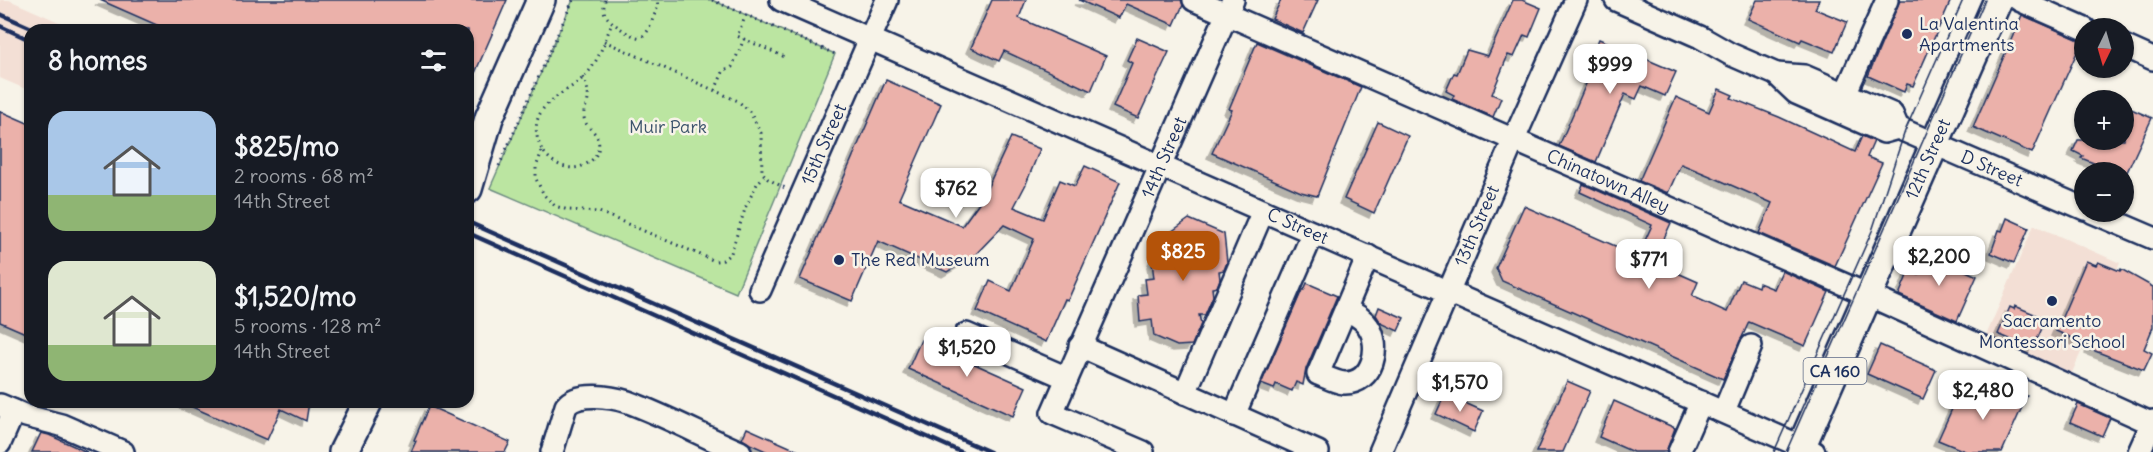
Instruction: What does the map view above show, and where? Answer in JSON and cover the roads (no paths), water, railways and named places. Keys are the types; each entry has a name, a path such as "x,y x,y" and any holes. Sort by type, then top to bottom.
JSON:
{"main road":[{"path":"474,144 489,118 541,0"},
{"name":"12th Street","path":"1805,450 1869,296 1998,0"},
{"path":"474,169 489,118"},
{"path":"342,452 357,408"},
{"path":"342,452 366,408"}],"street":[{"name":"C Street","path":"781,0 1724,411 1805,450"},
{"name":"15th Street","path":"760,290 887,0"},
{"name":"Chinatown Alley","path":"1194,0 1230,7 1514,139 2153,423"},
{"name":"13th Street","path":"1387,450 1449,291 1576,0"},
{"name":"D Street","path":"1616,0 1776,74 1804,76 1892,114 1898,128"},
{"path":"1845,94 1887,0"},
{"path":"2019,0 2074,24"},
{"name":"14th Street","path":"1143,452 1052,413 1230,7"},
{"path":"2134,50 2153,59"},
{"name":"D Street","path":"1776,74 1796,93 1884,132 1898,128 2074,204"},
{"path":"1185,393 1263,211"},
{"path":"2115,222 2153,238"},
{"path":"1234,415 1313,233"},
{"path":"1346,309 1368,256"},
{"path":"966,333 1067,378"},
{"path":"1080,346 1318,452"},
{"path":"1724,411 1750,346"},
{"path":"552,452 566,406 570,401 588,397 627,402 740,452"},
{"path":"1679,452 1701,402"},
{"path":"0,443 7,408 61,425 123,452"},
{"path":"2139,452 2153,423"}],"tram line":[{"path":"1774,452 1872,231 1905,131 1963,0"},
{"path":"1786,452 1985,0"}],"railway":[{"path":"0,14 24,25"},
{"path":"0,26 24,37"},
{"path":"474,225 990,452"},
{"path":"474,236 961,452"}],"place":[{"name":"La Valentina Apartments","path":"1907,34"},
{"name":"The Red Museum","path":"839,260"},
{"name":"Sacramento Montessori School","path":"2052,301"}],"park label":[{"name":"Muir Park","path":"668,127"}]}
